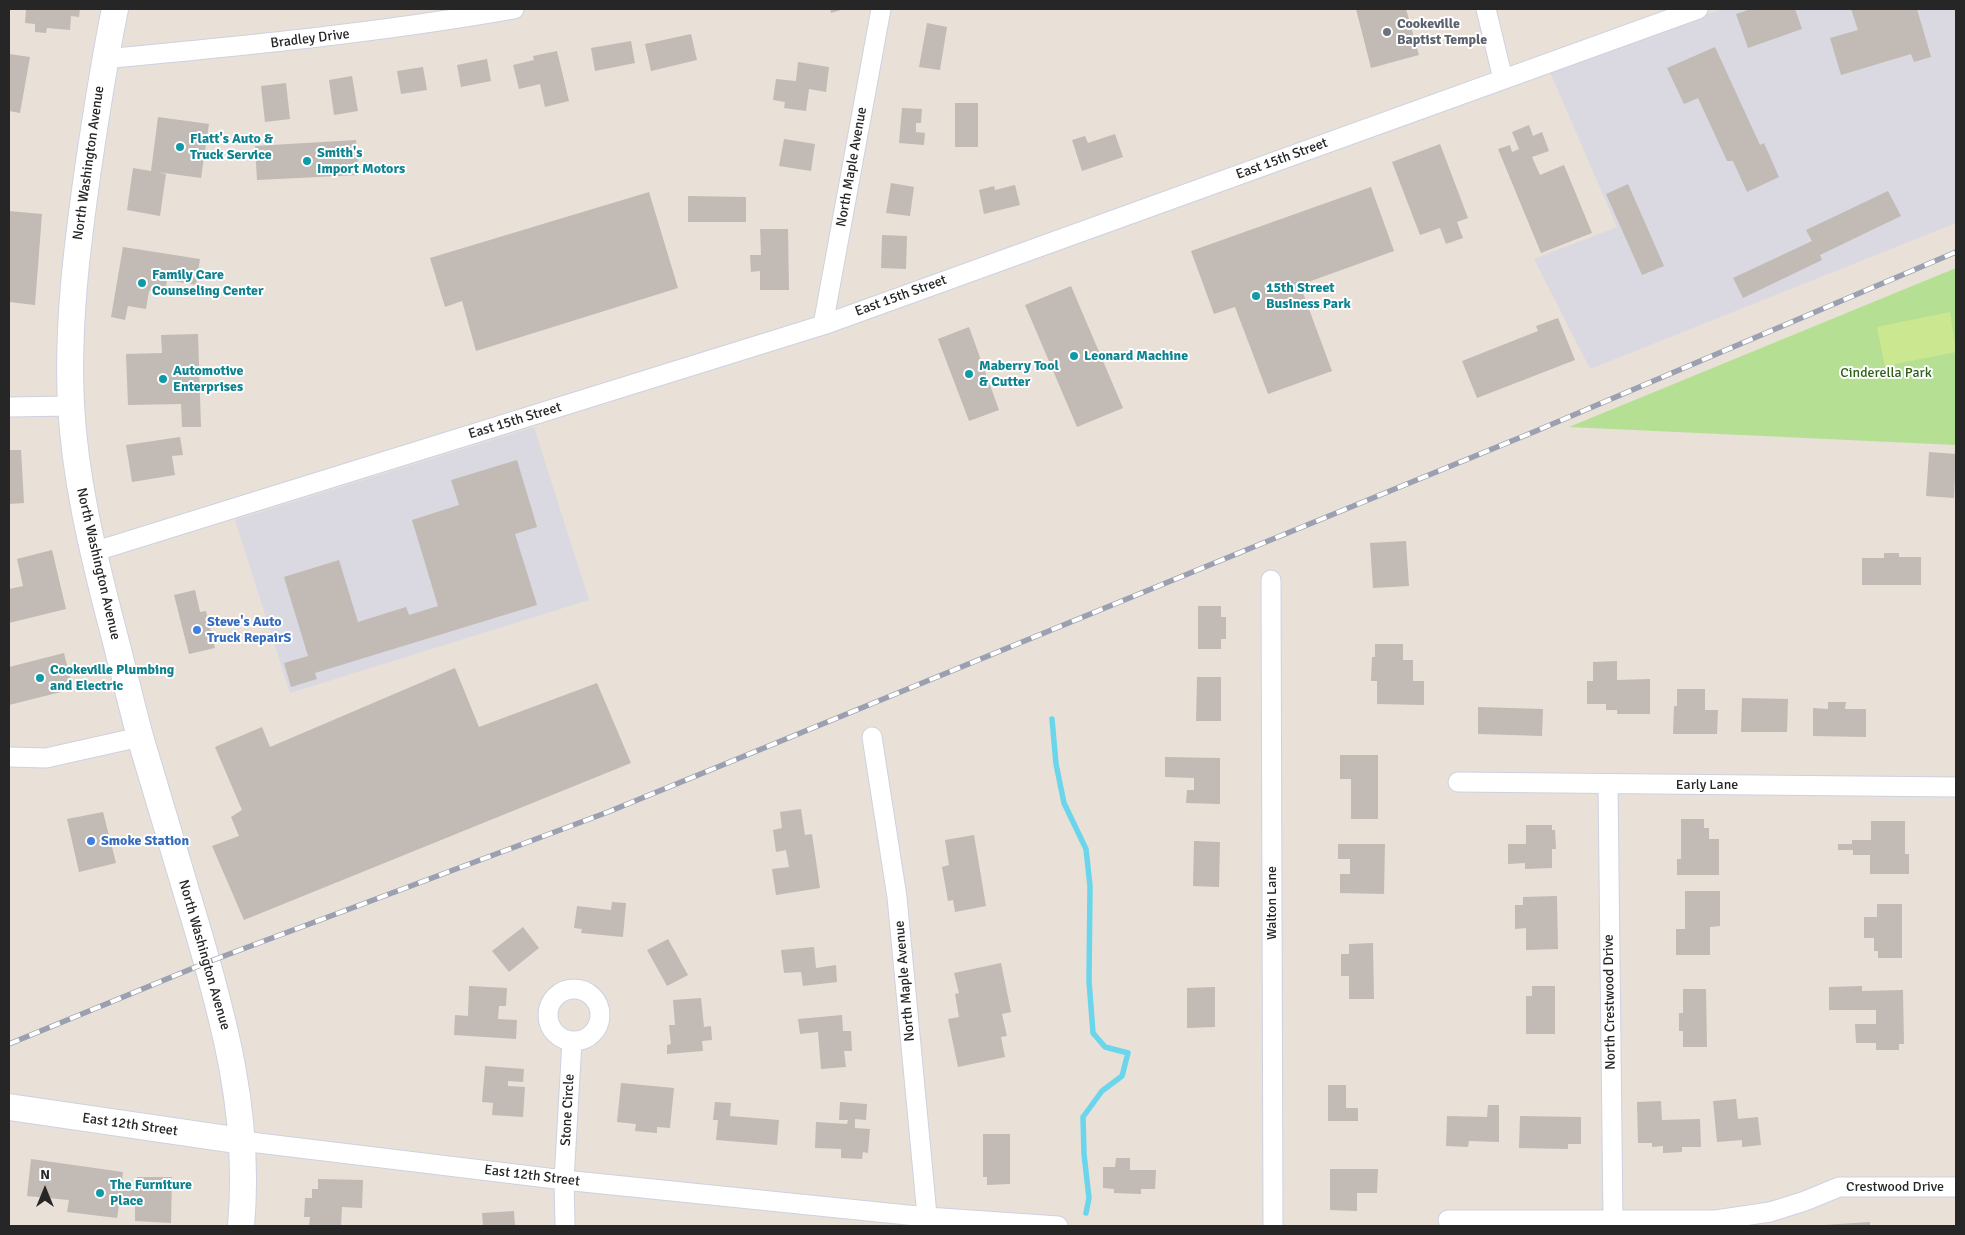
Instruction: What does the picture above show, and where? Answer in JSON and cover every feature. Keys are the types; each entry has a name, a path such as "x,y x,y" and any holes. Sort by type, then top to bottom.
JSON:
{"main road":[{"name":"North Washington Avenue","path":"115,9 104,59 76,252 70,324 71,406 79,480 93,552 140,737 208,962 227,1036 236,1083 242,1141 244,1196 241,1226"},
{"name":"East 12th Street","path":"9,1107 242,1141"}],"street":[{"name":"Bradley Drive","path":"104,59 278,43 428,24 514,9"},
{"name":"North Maple Avenue","path":"822,325 881,9"},
{"path":"1486,9 1503,80"},
{"name":"East 15th Street","path":"93,552 822,325 1698,9"},
{"path":"9,407 71,406"},
{"name":"Walton Lane","path":"1270,580 1273,1226"},
{"path":"9,757 46,758 140,737"},
{"name":"North Maple Avenue","path":"872,737 897,897 927,1222"},
{"name":"Early Lane","path":"1458,782 1956,787"},
{"name":"North Crestwood Drive","path":"1608,784 1612,1220"},
{"name":"Stone Circle","path":"565,1226 564,1180 572,1041"},
{"name":"East 12th Street","path":"242,1141 927,1222 1058,1226"},
{"name":"Crestwood Drive","path":"1448,1220 1716,1220 1770,1212 1805,1201 1839,1187 1956,1187"}],"shaded area":[{"path":"1722,9 1956,9 1956,223 1590,369 1534,259 1617,227 1549,70"},
{"path":"534,427 589,600 290,693 235,520"}],"green space":[{"name":"Cinderella Park","path":"1956,268 1956,445 1569,427"},
{"path":"1950,312 1956,352 1885,366 1877,327"}],"building":[{"path":"26,9 80,9 79,17 71,16 70,30 47,28 46,33 35,32 35,24 25,23"},
{"path":"830,9 844,9 831,13"},
{"name":"Cookeville Baptist Temple","path":"1356,9 1406,9 1419,55 1371,68"},
{"path":"1751,9 1795,9 1802,29 1748,48 1736,14"},
{"path":"1851,9 1917,9 1931,57 1914,62 1911,54 1841,75 1830,38 1858,30"},
{"path":"927,23 947,27 940,70 919,67"},
{"path":"691,34 697,60 651,71 645,44"},
{"path":"631,41 635,63 595,71 591,48"},
{"path":"1715,47 1760,145 1764,143 1779,177 1747,192 1733,161 1727,161 1698,98 1684,104 1667,68"},
{"path":"557,51 569,101 545,107 540,84 519,89 513,65 534,60 533,56"},
{"path":"9,54 30,57 20,113 9,111"},
{"path":"487,59 491,81 461,87 457,65"},
{"path":"798,62 829,67 826,92 809,89 806,111 784,108 785,102 773,100 776,79 796,81"},
{"path":"423,67 427,90 401,94 397,71"},
{"path":"352,76 358,111 334,115 329,80"},
{"path":"286,83 290,119 265,122 261,86"},
{"path":"955,103 978,103 978,147 955,147"},
{"path":"902,108 922,109 921,123 916,123 916,132 925,133 924,145 899,143"},
{"name":"Flatt's Auto & Truck Service","path":"158,117 209,124 201,178 157,172 166,174 160,216 127,210 133,168 151,171"},
{"path":"1529,125 1533,136 1542,132 1549,151 1532,157 1540,175 1564,165 1592,233 1541,253 1498,149 1510,145 1512,152 1519,149 1512,132"},
{"path":"1115,134 1123,157 1082,171 1072,140 1085,136 1088,143"},
{"path":"784,139 815,144 811,171 779,166"},
{"name":"Smith's Import Motors","path":"356,140 359,175 257,180 255,146"},
{"path":"1440,144 1468,218 1457,222 1463,238 1446,244 1440,228 1420,235 1392,162"},
{"path":"891,183 914,187 910,216 886,213"},
{"path":"1628,184 1664,266 1642,275 1606,194"},
{"path":"1015,185 1020,205 984,214 979,190 994,186 995,190"},
{"name":"15th Street Business Park","path":"1371,187 1394,251 1300,285 1332,371 1268,394 1235,307 1214,314 1191,251"},
{"path":"1888,191 1901,216 1820,255 1822,260 1743,298 1733,278 1812,241 1806,230"},
{"path":"649,192 678,288 476,351 462,301 445,307 430,258"},
{"path":"688,196 746,197 746,222 688,222"},
{"path":"9,211 42,214 35,305 9,302"},
{"path":"760,229 788,229 789,290 760,290 760,271 751,272 750,255 761,255"},
{"path":"882,235 907,236 906,269 881,268"},
{"name":"Family Care Counseling Center","path":"123,247 200,259 196,285 167,280 165,294 149,291 146,309 128,306 125,320 111,317"},
{"name":"Leonard Machine","path":"1071,286 1123,408 1077,427 1025,305"},
{"path":"1558,318 1575,360 1477,398 1462,361 1538,331 1536,326"},
{"name":"Maberry Tool & Cutter","path":"969,327 999,410 969,421 938,339"},
{"name":"Automotive Enterprises","path":"198,334 201,427 182,427 181,404 128,405 126,354 162,353 161,335"},
{"path":"180,437 183,455 172,456 175,475 132,482 126,445"},
{"path":"9,450 21,450 24,503 9,504"},
{"path":"1929,452 1956,454 1954,498 1926,496"},
{"path":"517,460 537,527 515,534 537,605 315,673 317,679 291,687 284,663 308,656 284,577 339,560 358,622 406,607 409,615 438,606 412,520 459,505 451,480"},
{"path":"1406,541 1409,586 1373,588 1370,543"},
{"path":"52,550 66,609 9,623 9,589 23,586 17,559"},
{"path":"1884,553 1899,553 1899,557 1921,557 1921,585 1862,585 1862,558 1884,558"},
{"name":"Steve's Auto Truck RepairS","path":"195,590 200,612 206,611 215,648 189,654 174,595"},
{"path":"1198,606 1221,606 1221,617 1226,617 1226,639 1221,639 1221,649 1198,649"},
{"path":"1375,644 1403,644 1403,660 1413,660 1413,681 1424,681 1424,705 1377,704 1377,681 1371,681 1372,657 1375,657"},
{"name":"Cookeville Plumbing and Electric","path":"64,653 73,689 9,705 9,667"},
{"path":"1617,661 1617,680 1650,679 1650,714 1617,714 1617,710 1606,710 1606,704 1587,704 1587,681 1593,681 1593,662"},
{"path":"455,668 479,727 597,683 631,763 244,920 212,846 239,836 231,817 242,810 215,747 262,727 270,747"},
{"path":"1197,677 1221,677 1221,721 1196,721"},
{"path":"1677,689 1705,689 1705,710 1718,710 1717,734 1673,734 1674,706 1677,706"},
{"path":"1742,698 1788,699 1787,732 1741,732"},
{"path":"1828,702 1846,702 1845,709 1866,709 1866,737 1813,736 1813,708 1828,709"},
{"path":"1478,707 1543,709 1542,736 1478,734"},
{"path":"1340,755 1378,755 1378,819 1351,819 1351,779 1340,779"},
{"path":"1165,757 1220,758 1220,804 1186,803 1187,790 1194,790 1194,778 1165,777"},
{"path":"801,809 805,835 812,834 820,888 776,895 772,869 789,867 786,850 776,852 773,830 782,828 780,812"},
{"name":"Smoke Station","path":"103,812 116,863 79,872 67,819"},
{"path":"1681,819 1704,819 1704,828 1709,828 1709,839 1719,839 1719,875 1677,875 1677,859 1681,859"},
{"path":"1871,821 1905,821 1905,854 1909,854 1909,874 1870,874 1870,855 1853,855 1853,850 1838,850 1838,844 1852,844 1852,840 1871,840"},
{"path":"1526,825 1552,825 1552,830 1555,830 1556,849 1552,849 1552,868 1525,869 1525,863 1508,864 1508,844 1526,844"},
{"path":"974,835 986,906 955,912 953,900 948,901 942,867 949,865 945,840"},
{"path":"1194,841 1220,842 1219,887 1193,886"},
{"path":"1338,844 1385,844 1384,894 1340,893 1340,874 1350,874 1350,859 1338,859"},
{"path":"1685,891 1720,891 1720,926 1710,927 1710,955 1676,955 1676,929 1685,929"},
{"path":"1557,896 1558,949 1526,950 1526,928 1515,929 1515,905 1523,905 1523,897"},
{"path":"612,902 626,903 623,937 581,933 582,929 574,928 577,906 611,910"},
{"path":"1877,904 1902,904 1902,958 1878,958 1878,951 1874,951 1874,938 1864,938 1864,917 1877,917"},
{"path":"523,927 539,948 509,972 492,951"},
{"path":"668,939 688,975 667,986 647,950"},
{"path":"1373,943 1374,999 1349,999 1349,976 1341,976 1341,954 1349,954 1349,944"},
{"path":"814,947 816,968 836,965 837,982 803,986 801,972 784,973 781,950"},
{"path":"1001,963 1011,1012 1002,1014 1007,1036 1001,1037 1005,1057 958,1067 948,1019 959,1017 955,994 959,993 954,973"},
{"path":"469,986 507,988 506,1006 499,1006 498,1019 517,1020 516,1039 454,1035 455,1015 468,1016"},
{"path":"1532,986 1555,986 1555,1034 1526,1034 1526,996 1532,996"},
{"path":"1862,986 1862,991 1903,990 1904,1044 1899,1044 1899,1050 1876,1050 1876,1043 1856,1043 1855,1024 1876,1024 1876,1010 1829,1010 1829,987"},
{"path":"1215,987 1215,1027 1187,1028 1187,988"},
{"path":"1683,989 1706,989 1707,1047 1683,1047 1683,1031 1679,1031 1679,1013 1683,1013"},
{"path":"701,998 704,1027 711,1026 712,1040 702,1041 703,1051 667,1054 667,1045 671,1044 669,1025 675,1025 673,1000"},
{"path":"842,1015 843,1031 851,1031 852,1051 844,1051 846,1067 821,1069 818,1032 800,1034 798,1019"},
{"path":"485,1066 524,1069 523,1082 508,1081 508,1086 525,1087 523,1117 492,1115 493,1103 482,1102"},
{"path":"621,1083 674,1088 670,1128 657,1127 657,1133 635,1131 636,1124 617,1122"},
{"path":"1328,1085 1346,1085 1346,1108 1358,1108 1358,1121 1328,1121"},
{"path":"1736,1099 1738,1119 1758,1117 1761,1145 1742,1147 1742,1140 1717,1142 1713,1101"},
{"path":"1661,1101 1662,1120 1700,1119 1701,1147 1682,1147 1682,1152 1663,1153 1663,1146 1652,1147 1652,1143 1638,1143 1637,1102"},
{"path":"715,1102 731,1103 730,1116 779,1120 777,1145 716,1140 718,1120 713,1120"},
{"path":"840,1102 867,1104 866,1120 855,1119 855,1128 870,1129 868,1153 863,1152 862,1159 841,1158 841,1149 815,1148 816,1122 847,1124 848,1120 839,1120"},
{"path":"1488,1105 1499,1105 1499,1142 1469,1141 1468,1147 1446,1146 1447,1116 1487,1117"},
{"path":"1520,1116 1581,1117 1581,1144 1568,1144 1568,1149 1519,1148"},
{"path":"983,1134 1010,1134 1010,1184 987,1185 987,1177 983,1177"},
{"path":"1116,1158 1130,1158 1130,1170 1156,1170 1155,1189 1141,1189 1141,1194 1114,1193 1114,1189 1103,1188 1103,1167 1115,1167"},
{"name":"The Furniture Place","path":"31,1159 123,1172 121,1190 136,1190 137,1177 172,1177 171,1223 135,1221 135,1199 120,1199 117,1218 67,1212 69,1200 27,1196"},
{"path":"1330,1169 1378,1169 1377,1193 1357,1193 1357,1211 1330,1210"},
{"path":"318,1179 363,1180 362,1208 342,1207 341,1226 309,1226 310,1217 304,1217 305,1198 312,1198 312,1189 318,1189"},
{"path":"514,1211 515,1226 483,1226 482,1213"},
{"path":"1870,1222 1870,1226 1824,1226 1824,1225"}],"waterway":[{"path":"1052,719 1056,764 1064,803 1086,849 1090,886 1089,981 1093,1033 1105,1047 1128,1053 1122,1076 1102,1091 1083,1117 1084,1154 1089,1198 1086,1213"}],"railway":[{"path":"9,1044 208,962 608,812 1536,431 1956,252"}],"place":[{"name":"Cookeville Baptist Temple","path":"1387,32"},
{"name":"Flatt's Auto & Truck Service","path":"180,147"},
{"name":"Smith's Import Motors","path":"307,161"},
{"name":"Family Care Counseling Center","path":"142,283"},
{"name":"15th Street Business Park","path":"1256,296"},
{"name":"Leonard Machine","path":"1074,356"},
{"name":"Maberry Tool & Cutter","path":"969,374"},
{"name":"Automotive Enterprises","path":"163,379"},
{"name":"Steve's Auto Truck RepairS","path":"197,630"},
{"name":"Cookeville Plumbing and Electric","path":"40,678"},
{"name":"Smoke Station","path":"91,841"},
{"name":"The Furniture Place","path":"100,1193"}]}
